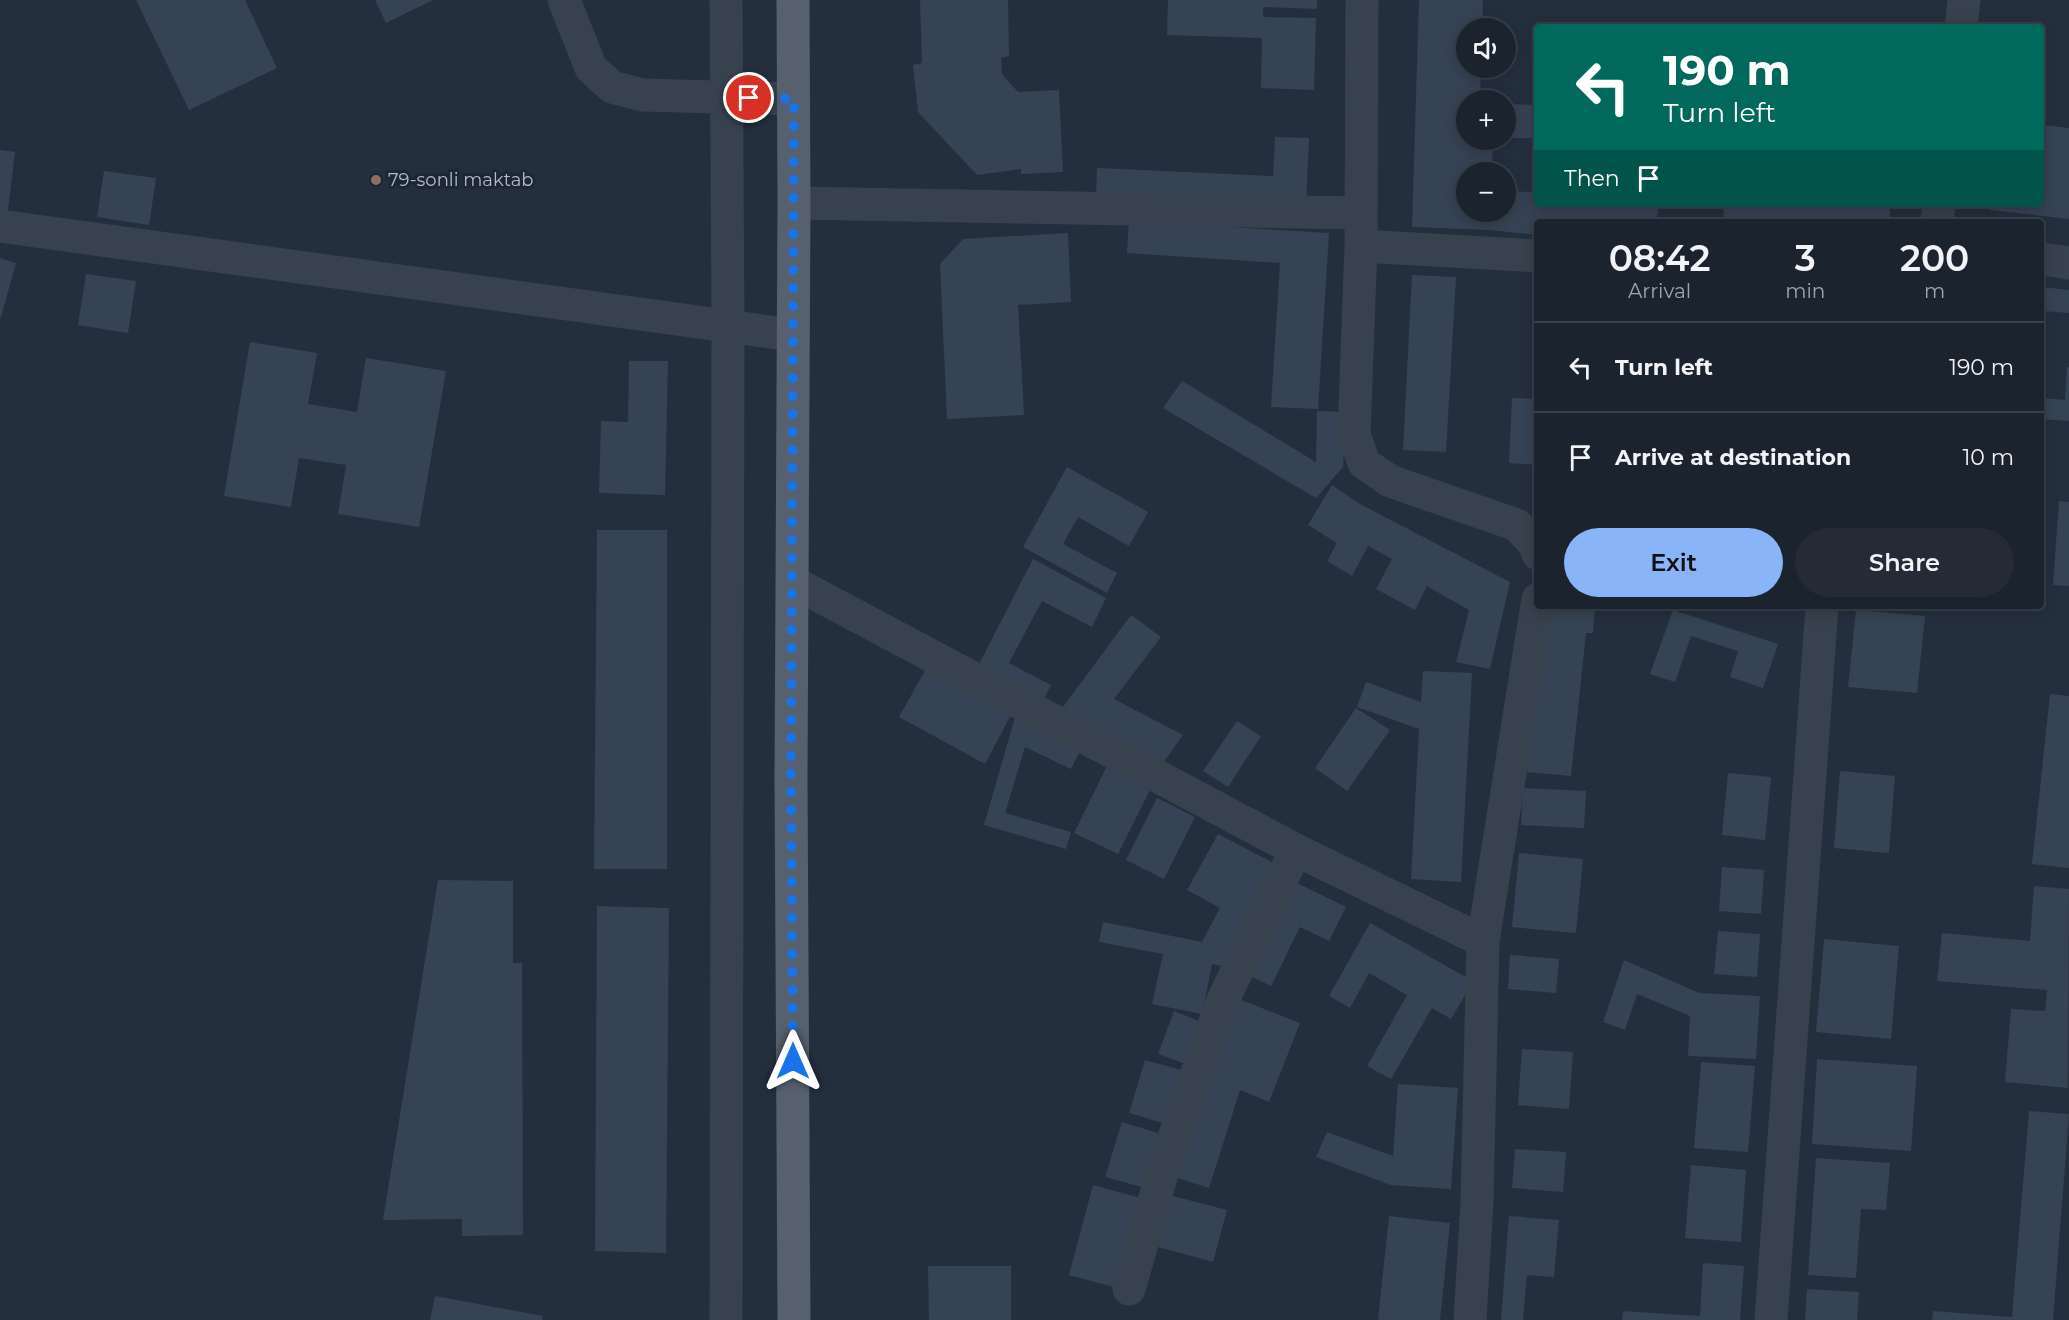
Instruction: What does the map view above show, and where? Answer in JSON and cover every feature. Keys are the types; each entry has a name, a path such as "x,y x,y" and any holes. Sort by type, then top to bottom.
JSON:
{"main road":[{"path":"793,0 791,789 795,1320"}],"street":[{"path":"564,0 591,68 612,87 642,95 794,99"},
{"path":"726,0 728,327 726,1320"},
{"path":"1362,0 1361,246 1354,434 1364,464 1390,481 1517,525 1534,544"},
{"path":"1961,24 1964,0"},
{"path":"794,203 1361,213"},
{"path":"0,226 792,335"},
{"path":"1361,246 1534,256"},
{"path":"2044,259 2069,263"},
{"path":"793,582 1296,850 1484,941"},
{"path":"1470,1320 1477,1202 1484,941 1536,609"},
{"path":"1771,1320 1822,609"},
{"path":"1130,1289 1166,1160 1222,1002 1296,850"}],"building":[{"path":"136,0 245,0 277,68 189,110"},
{"path":"375,0 433,0 386,23"},
{"path":"920,0 1008,0 1009,56 1001,58 1002,74 1018,92 1059,90 1063,172 1021,174 1021,169 977,175 918,112 913,65 922,63"},
{"path":"1168,0 1317,0 1317,9 1263,7 1263,17 1316,18 1314,90 1261,88 1262,38 1167,35"},
{"path":"1419,0 1483,0 1482,18 1456,18 1456,78 1481,78 1480,90 1456,90 1456,150 1493,150 1492,162 1456,162 1456,222 1516,222 1516,191 1534,193 1534,207 1658,207 1657,219 1534,219 1534,235 1490,230 1412,227"},
{"path":"1516,104 1534,105 1534,138 1516,138"},
{"path":"2044,125 2069,128 2069,219 1990,210 1990,207 2044,207"},
{"path":"1275,137 1309,138 1306,206 1096,196 1097,168 1273,176"},
{"path":"0,150 15,152 8,210 0,210"},
{"path":"104,171 156,178 149,225 97,217"},
{"path":"1724,207 1890,207 1890,219 1723,219"},
{"path":"1129,221 1329,233 1318,409 1271,407 1280,263 1127,253"},
{"path":"1068,233 1071,302 1018,305 1024,415 947,419 940,264 963,239"},
{"path":"0,258 16,263 1,317 0,317"},
{"path":"86,274 136,281 128,333 78,325"},
{"path":"1412,275 1456,277 1446,452 1403,450"},
{"path":"2044,287 2069,290 2069,313 2044,311"},
{"path":"250,342 317,353 308,404 357,412 366,358 446,371 419,527 338,514 346,465 299,458 291,507 224,496"},
{"path":"629,361 668,361 665,495 599,493 601,421 628,422"},
{"path":"2067,367 2069,367 2069,421 2044,419 2044,398 2065,400"},
{"path":"1182,381 1316,462 1317,411 1347,412 1343,467 1316,498 1163,408"},
{"path":"1512,398 1534,399 1534,465 1509,463"},
{"path":"1067,467 1148,512 1129,546 1078,517 1063,544 1117,573 1107,593 1023,547"},
{"path":"1332,485 1358,503 1510,582 1490,669 1456,662 1469,610 1427,586 1415,610 1376,589 1392,559 1368,546 1352,576 1327,561 1337,543 1308,525"},
{"path":"2059,501 2069,502 2069,586 2053,585"},
{"path":"597,530 667,530 667,869 594,869"},
{"path":"1033,559 1106,598 1092,627 1042,601 1009,663 1051,685 1041,705 976,670"},
{"path":"1544,609 1595,609 1593,633 1586,633 1571,776 1527,772"},
{"path":"1673,610 1778,644 1763,688 1730,677 1738,651 1691,636 1675,682 1650,674"},
{"path":"1856,610 1925,616 1917,693 1848,687"},
{"path":"1131,615 1161,637 1114,699 1183,735 1163,763 1060,711"},
{"path":"927,667 1012,713 985,764 899,717"},
{"path":"1423,671 1472,673 1461,882 1411,879 1419,729 1357,707 1366,682 1421,702"},
{"path":"2050,694 2069,696 2069,868 2032,864"},
{"path":"1356,708 1390,730 1347,791 1315,768"},
{"path":"1015,717 1080,751 1071,769 1025,747 1005,813 1071,832 1066,849 984,825"},
{"path":"1237,721 1261,736 1228,787 1203,771"},
{"path":"1107,766 1151,788 1118,854 1074,833"},
{"path":"1840,771 1895,776 1889,853 1834,848"},
{"path":"1728,773 1771,777 1765,840 1722,835"},
{"path":"1523,788 1586,791 1584,828 1521,825"},
{"path":"1157,798 1195,817 1164,879 1126,860"},
{"path":"1218,834 1277,865 1222,966 1212,964 1202,1014 1152,1004 1163,954 1099,942 1103,922 1202,942 1220,908 1187,890"},
{"path":"1519,853 1583,859 1576,933 1512,927"},
{"path":"1722,867 1764,870 1761,914 1719,911"},
{"path":"438,880 513,881 513,963 522,963 523,1235 462,1236 462,1219 383,1220"},
{"path":"1295,882 1346,907 1329,941 1300,927 1271,986 1250,976"},
{"path":"2034,886 2069,889 2068,1088 2005,1082 2011,1009 2045,1011 2047,990 1937,981 1942,933 2030,941"},
{"path":"597,906 669,908 666,1253 595,1251"},
{"path":"1370,923 1473,981 1451,1019 1432,1008 1391,1079 1367,1066 1407,995 1369,973 1350,1008 1329,996"},
{"path":"1718,931 1760,934 1757,977 1714,974"},
{"path":"1824,939 1899,946 1891,1039 1816,1032"},
{"path":"1510,955 1559,959 1556,993 1508,989"},
{"path":"1624,960 1699,993 1760,996 1756,1059 1688,1056 1690,1016 1637,994 1625,1030 1603,1022"},
{"path":"1236,998 1300,1023 1269,1102 1240,1090 1209,1188 1172,1176"},
{"path":"1174,1011 1204,1023 1188,1065 1158,1054"},
{"path":"1522,1049 1573,1052 1569,1109 1518,1105"},
{"path":"1817,1059 1917,1066 1911,1151 1812,1144"},
{"path":"1145,1060 1181,1070 1166,1124 1129,1113"},
{"path":"1701,1062 1755,1066 1748,1152 1694,1148"},
{"path":"1398,1084 1458,1088 1451,1189 1391,1185 1316,1157 1327,1132 1393,1156"},
{"path":"2029,1111 2069,1114 2053,1320 1932,1320 1933,1311 2012,1317"},
{"path":"1122,1122 1161,1134 1145,1188 1105,1177"},
{"path":"1515,1149 1566,1152 1563,1192 1512,1188"},
{"path":"1816,1158 1890,1163 1886,1210 1861,1209 1856,1278 1808,1275"},
{"path":"1691,1165 1746,1170 1741,1242 1685,1238"},
{"path":"1093,1185 1141,1198 1117,1288 1069,1275"},
{"path":"1165,1194 1227,1210 1213,1262 1151,1245"},
{"path":"1389,1216 1450,1223 1440,1320 1378,1320"},
{"path":"1509,1216 1559,1220 1554,1277 1527,1275 1523,1320 1501,1320"},
{"path":"1703,1263 1744,1266 1740,1320 1622,1320 1623,1311 1700,1316"},
{"path":"928,1266 1011,1266 1011,1320 929,1320"},
{"path":"1807,1289 1859,1292 1857,1320 1805,1320"},
{"path":"435,1296 543,1316 542,1320 430,1320"}],"place":[{"name":"79-sonli maktab","path":"376,180"}],"route":[{"path":"749,98 794,99 791,778 793,1061"}]}
